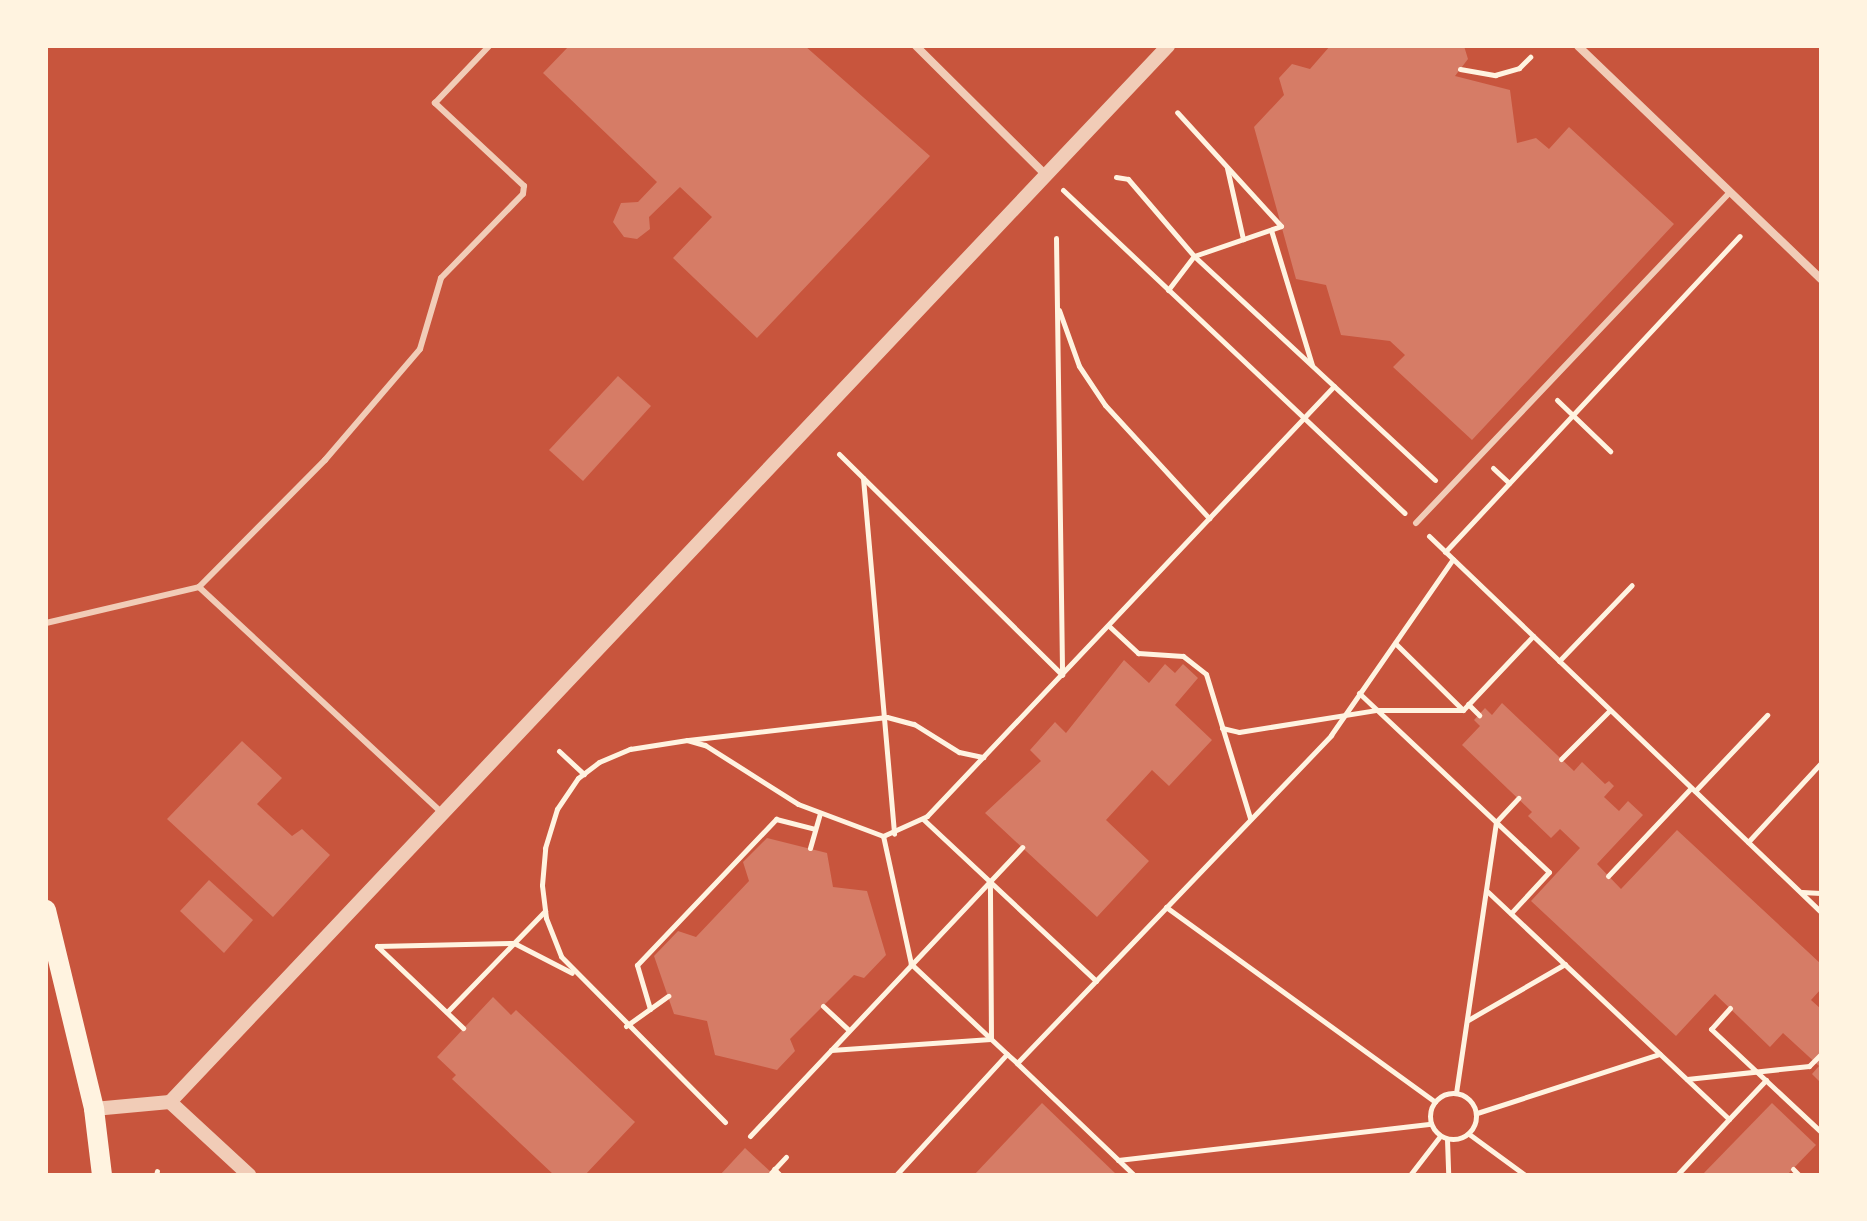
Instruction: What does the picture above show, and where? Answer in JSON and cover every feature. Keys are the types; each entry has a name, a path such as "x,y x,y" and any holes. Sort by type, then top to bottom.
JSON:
{"main road":[{"path":"46,910 94,1109 102,1175"}],"street":[{"path":"916,46 1047,176"},
{"path":"94,1109 170,1102 1168,46"},
{"path":"1578,46 1821,279"},
{"path":"170,1102 249,1175"}],"lane":[{"path":"46,623 199,587 325,460 420,349 441,278 523,194 524,186 435,103 489,46"},
{"path":"1416,523 1730,192"},
{"path":"199,587 443,814"}],"path":[{"path":"1460,69 1495,75 1519,68 1530,57"},
{"path":"1168,290 1194,256 1281,226 1177,112"},
{"path":"1227,167 1243,239"},
{"path":"1047,176 1416,523 1821,912"},
{"path":"1116,177 1128,179 1194,256 1447,491"},
{"path":"1271,230 1312,366"},
{"path":"1445,552 1740,236"},
{"path":"1056,238 1062,675"},
{"path":"1057,306 1079,366 1105,405 1209,518"},
{"path":"687,740 705,745 820,813 883,836 894,834 923,819 1334,386"},
{"path":"1545,388 1610,451"},
{"path":"839,454 1062,675"},
{"path":"863,478 887,717 894,834"},
{"path":"1017,1063 1250,819 1344,715 1453,559"},
{"path":"1559,661 1632,585"},
{"path":"1109,626 1138,653 1183,656 1198,663 1206,674 1250,819"},
{"path":"1463,710 1533,636"},
{"path":"1394,643 1463,710"},
{"path":"1359,693 1549,872 1511,913"},
{"path":"1468,704 1479,715"},
{"path":"1222,728 1239,732 1377,710 1463,710"},
{"path":"1561,759 1610,710"},
{"path":"1608,876 1767,715"},
{"path":"725,1122 575,975 561,956 545,911 545,848 557,809 584,774 630,749 687,740 887,717 914,724 959,752 984,757"},
{"path":"559,751 584,774"},
{"path":"1748,842 1821,763"},
{"path":"1456,1093 1496,822 1518,798"},
{"path":"810,848 820,813"},
{"path":"650,1009 637,965 776,819 815,829"},
{"path":"923,819 1096,981"},
{"path":"883,836 911,964 1134,1175"},
{"path":"750,1136 1022,847"},
{"path":"990,881 991,1039"},
{"path":"1488,892 1729,1119"},
{"path":"1800,892 1821,893"},
{"path":"1166,907 1435,1102"},
{"path":"447,1012 545,911"},
{"path":"463,1028 377,946 514,943 575,975"},
{"path":"1467,1020 1565,964"},
{"path":"626,1026 668,996"},
{"path":"823,1006 849,1030"},
{"path":"1730,1008 1711,1029 1821,1132"},
{"path":"831,1050 991,1039"},
{"path":"896,1175 1007,1054"},
{"path":"1477,1113 1660,1054"},
{"path":"1686,1079 1809,1066 1821,1054"},
{"path":"1677,1175 1766,1080"},
{"path":"1435,1102 1456,1093 1470,1100 1477,1113 1469,1134"},
{"path":"1435,1102 1431,1124 1440,1136 1447,1139 1469,1134 1525,1175"},
{"path":"1118,1160 1431,1124"},
{"path":"1410,1175 1440,1136"},
{"path":"1447,1139 1448,1175"},
{"path":"780,1175 772,1171 786,1157"},
{"path":"1793,1169 1799,1175"}],"building":[{"path":"569,46 805,46 930,156 757,338 673,258 712,217 680,187 649,217 650,229 637,239 624,237 613,222 621,203 638,202 657,182 543,73"},
{"path":"1330,46 1464,46 1468,59 1455,76 1510,90 1517,143 1536,138 1549,149 1569,127 1674,224 1472,440 1393,367 1405,355 1390,341 1341,335 1326,285 1296,279 1254,127 1284,95 1279,78 1292,64 1310,69"},
{"path":"618,376 651,406 583,481 549,450"},
{"path":"1124,660 1149,683 1165,664 1175,673 1183,664 1198,678 1175,705 1212,740 1169,786 1152,770 1106,820 1149,861 1097,917 985,813 1041,761 1030,750 1055,722 1066,733"},
{"path":"1502,703 1574,771 1582,762 1605,784 1609,781 1614,786 1604,797 1619,811 1628,801 1643,815 1597,864 1621,889 1677,830 1821,964 1821,989 1811,1000 1821,1009 1821,1083 1812,1074 1819,1066 1783,1033 1770,1047 1715,994 1676,1036 1531,901 1580,848 1560,829 1551,838 1528,816 1532,812 1462,745 1480,726 1474,720 1485,708 1492,715"},
{"path":"242,741 282,778 257,804 292,836 302,829 330,855 273,917 167,819"},
{"path":"767,838 827,853 833,887 867,891 886,955 864,978 854,975 790,1039 795,1051 777,1070 715,1055 707,1021 674,1014 654,956 678,931 696,937 749,881 743,862"},
{"path":"209,880 253,920 224,953 180,911"},
{"path":"493,997 511,1015 516,1010 635,1122 585,1175 554,1175 452,1079 456,1075 437,1057"},
{"path":"1042,1103 1117,1175 974,1175"},
{"path":"1772,1103 1816,1145 1787,1175 1702,1175"},
{"path":"745,1148 774,1175 720,1175"}]}
